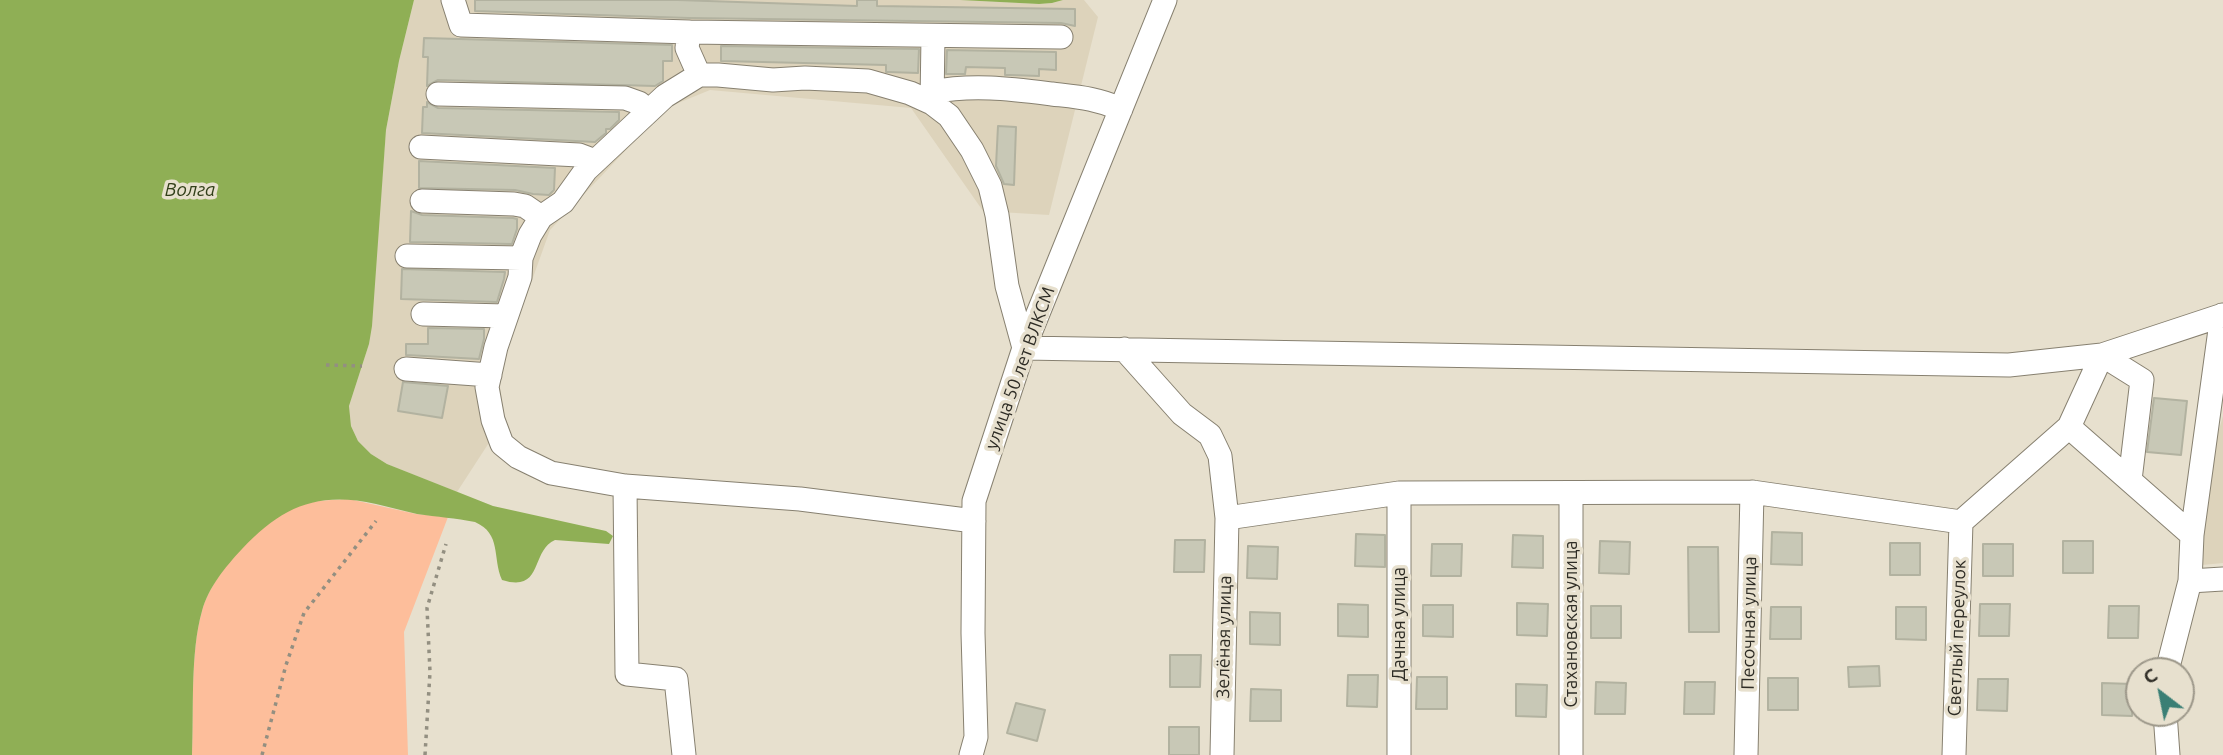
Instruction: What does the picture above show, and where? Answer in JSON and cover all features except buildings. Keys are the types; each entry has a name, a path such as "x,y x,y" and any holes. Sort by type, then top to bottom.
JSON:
{"street":[{"path":"453,0 461,25 689,32 1061,37"},
{"name":"улица 50 лет ВЛКСМ","path":"971,755 976,737 973,633 974,501 1024,348 1165,0"},
{"path":"689,32 687,48 699,75"},
{"path":"933,36 932,97 949,116 972,150 990,186 1007,286 1024,348 2009,365 2102,355 2223,315 2192,535 2190,581 2171,657"},
{"path":"974,522 800,499 625,486 551,473 518,457 502,444 493,420 487,387 496,347 520,277 521,258 541,217 563,202 595,161 665,96 699,75 773,80 806,78 868,81 932,97 953,88 988,86 1101,100 1121,109"},
{"path":"438,94 625,98 639,103 649,111"},
{"path":"421,147 579,155 595,161"},
{"path":"422,201 514,204 525,206 541,217"},
{"path":"407,256 521,258"},
{"path":"422,314 506,316"},
{"name":"Зелёная улица","path":"1124,349 1182,414 1210,435 1220,456 1227,518 1222,755"},
{"path":"1227,518 1399,493 1752,492 1961,522 2069,426 2102,355"},
{"path":"2102,355 2142,380 2130,480"},
{"path":"406,369 490,375"},
{"path":"2069,426 2192,535"},
{"path":"625,486 627,674 676,679 684,755"},
{"name":"Песочная улица","path":"1746,755 1752,492"},
{"name":"Дачная улица","path":"1399,493 1399,755"},
{"name":"Стахановская улица","path":"1571,493 1571,755"},
{"name":"Светлый переулок","path":"1954,755 1961,522"},
{"path":"2190,581 2223,579"},
{"path":"2166,727 2168,755"}],"path":[{"path":"326,365 362,366"},
{"path":"262,755 286,665 304,613 376,520"},
{"path":"425,755 430,672 427,608 446,544"}],"shaded area":[{"path":"414,0 960,0 1039,4 1084,0 1098,17 1049,215 983,211 911,108 710,90 666,108 550,230 498,375 505,418 457,492 387,464 371,454 358,441 351,426 349,406 369,344 386,130"},
{"path":"2223,416 2223,563 2202,565 2206,475"},
{"path":"349,499 416,514 448,517 404,632 408,755 192,755 193,682 198,627 216,580 241,548 271,521 287,511 301,504"}],"water":[{"name":"Волга","path":"0,0 414,0 386,130 372,326 349,406 351,426 358,441 371,454 387,464 493,506 606,531 613,536 609,544 555,540 547,545 531,576 524,581 515,582 502,580 493,540 484,527 475,522 417,514 355,500 318,501 302,506 286,513 257,534 218,578 205,602 198,627 194,663 192,755 0,755"},
{"path":"960,0 1063,0 1039,4"}]}
